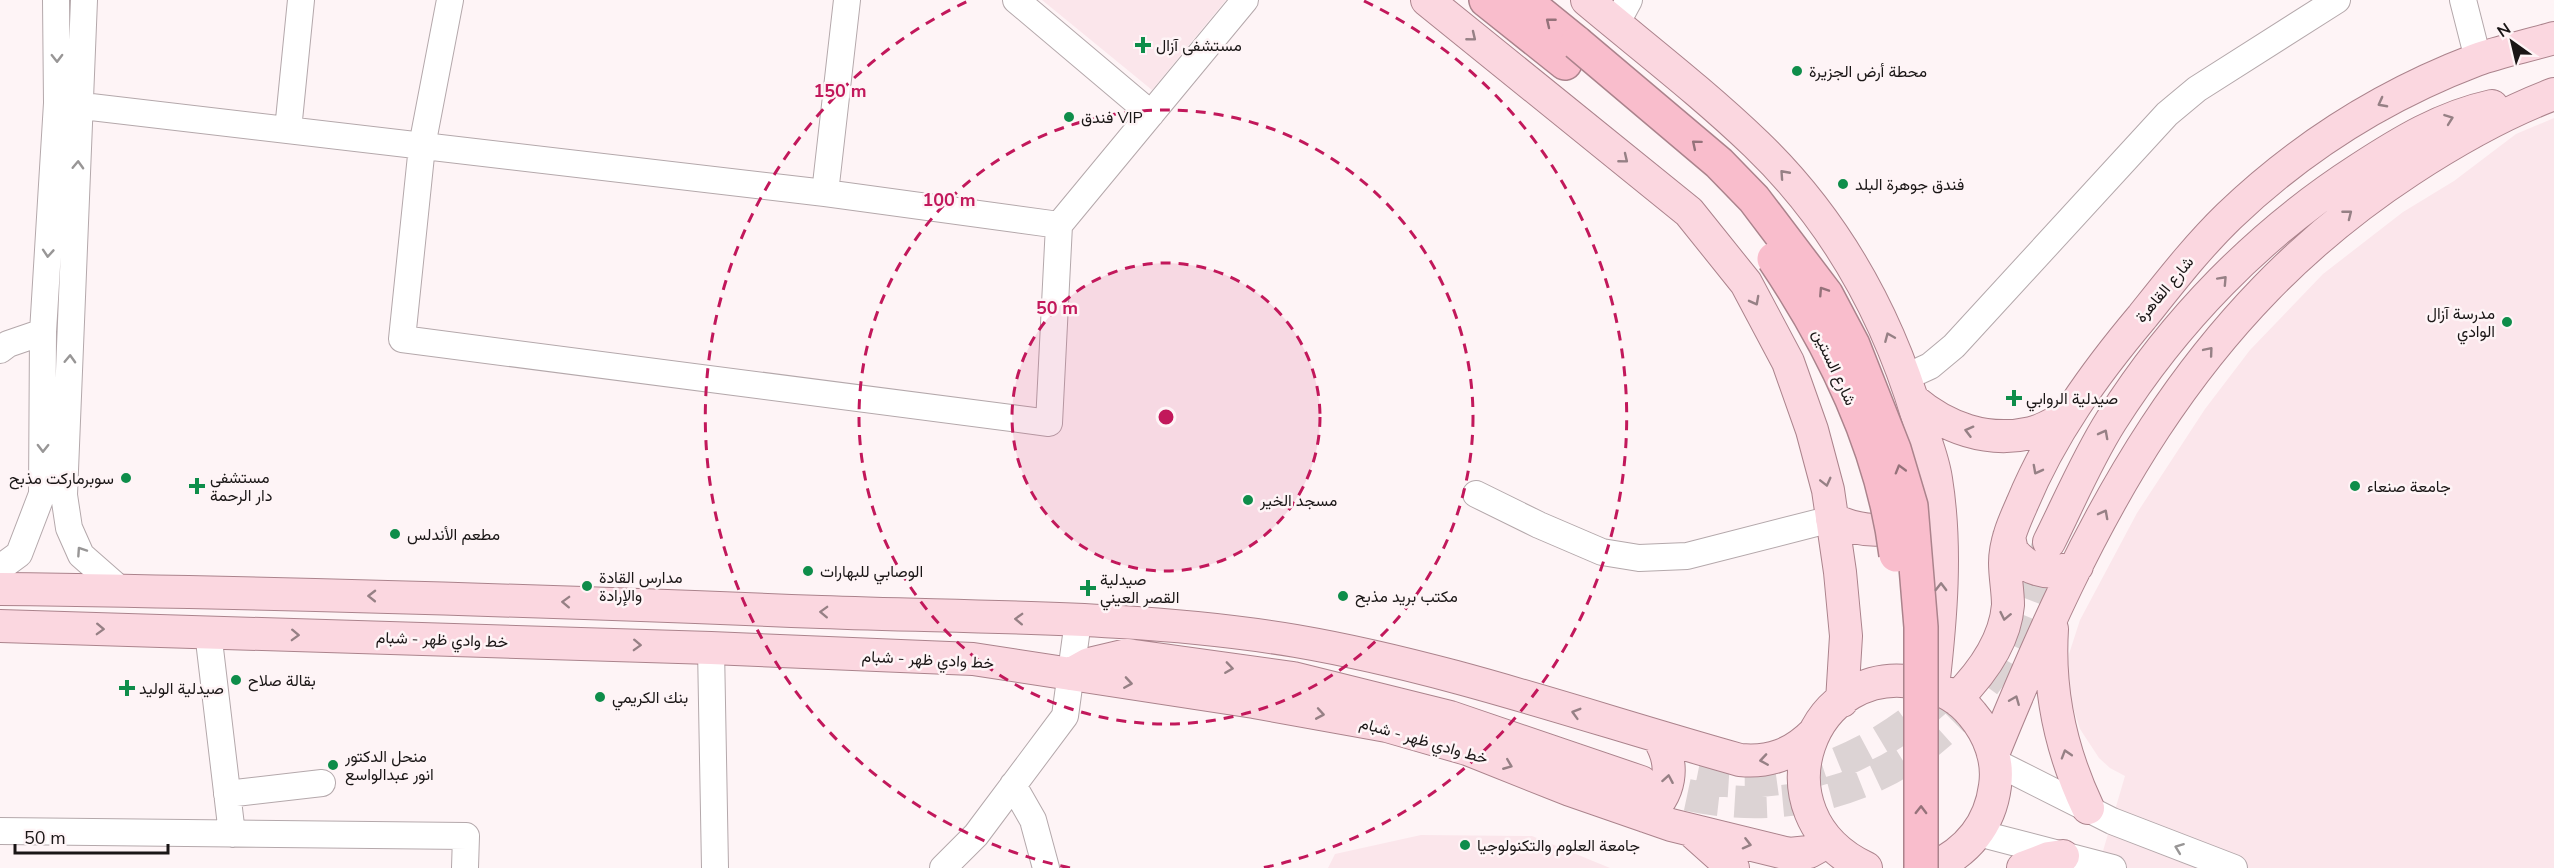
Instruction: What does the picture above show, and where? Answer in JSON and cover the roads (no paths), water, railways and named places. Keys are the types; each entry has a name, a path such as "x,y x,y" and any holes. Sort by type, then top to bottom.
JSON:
{"highway":[{"name":"شارع الستين","path":"1486,0 1571,53 1719,163 1754,199 1826,294 1857,355 1894,449 1911,506 1921,627 1921,868"},
{"name":"شارع الستين","path":"1524,0 1571,53 1700,176 1753,232 1802,301 1830,353 1853,405 1877,469 1892,527 1900,590 1901,741 1898,868"}],"main road":[{"path":"1427,0 1689,212 1746,283 1788,362 1802,400 1828,490 1846,636 1842,701"},
{"path":"1587,0 1623,12 1756,144 1805,197 1833,232 1886,329 1909,389 1936,477 1944,693"},
{"name":"شارع القاهرة","path":"1944,693 1984,667 2003,627 2008,606 2005,561 2030,537 2031,481 2065,418 2125,337 2190,258 2255,193 2311,148 2371,109 2478,59 2554,38"},
{"path":"2030,537 2084,425 2139,345 2195,279 2254,221 2298,183 2376,131 2446,91 2478,59"},
{"path":"2077,566 2053,573 2034,569 2012,551 2030,537 2148,368 2189,317 2242,262 2282,225 2335,185 2414,134 2468,112 2545,97"},
{"path":"1932,868 1964,849 1978,833 1994,799 1994,758 2052,616 2121,482 2174,397 2223,334 2307,247 2386,185 2463,136 2545,97"},
{"path":"1909,389 1943,422 1960,429 1996,436 2033,433 2065,418"},
{"path":"1832,519 1859,529 1888,529 1916,520 1938,501"},
{"path":"0,589 460,598 1078,621 1092,630 1120,638 1223,645 1313,659 1354,669 1648,761 1668,757 1669,779 1660,800 1645,816"},
{"path":"66,590 66,628"},
{"path":"460,598 461,639"},
{"path":"2052,616 2051,659 2056,713 2068,762 2088,808"},
{"name":"خط وادي ظهر - شبام","path":"0,626 461,639 973,659 1254,702 1387,726 1467,749 1645,816 1691,830 1789,854 1830,852"},
{"path":"1070,674 1089,664 1127,655 1293,678 1450,717 1648,761 1753,761 1787,754 1814,733"},
{"path":"1866,868 1830,852 1811,817 1803,789 1803,770 1814,733 1826,715 1842,701 1876,684 1914,682 1944,693 1979,723 1994,758"},
{"path":"1691,830 1733,868"},
{"path":"1978,833 1978,868"},
{"path":"2024,868 2042,860 2063,856"}],"street":[{"path":"56,0 69,104 64,495 69,528 81,555 122,591"},
{"path":"0,568 19,554 42,494 43,332 69,104 84,0"},
{"path":"288,130 301,0"},
{"path":"450,0 423,146 402,339 1049,423 1059,225 1245,0"},
{"path":"825,193 847,0"},
{"path":"1016,0 1151,114"},
{"path":"1909,389 1930,366 1965,335 2182,101 2337,0"},
{"path":"2463,0 2478,59"},
{"path":"69,104 825,193 1059,225"},
{"path":"0,350 8,344 43,332"},
{"path":"1476,494 1539,525 1602,552 1639,558 1687,556 1832,519"},
{"path":"943,868 976,835 1065,716 1078,621"},
{"path":"208,632 232,834"},
{"path":"711,648 715,868"},
{"path":"1994,758 2088,808 2177,848 2234,868"},
{"path":"227,794 322,783"},
{"path":"1013,785 1033,820 1046,868"},
{"path":"0,831 466,836 465,868"},
{"path":"1978,833 2113,868"}],"tunnel":[{"path":"1641,782 1690,796 1739,802 1787,800 1833,792 1877,775 1918,750 1956,718 1989,678 2015,630 2048,545"},
{"path":"1697,777 1731,781 1763,781 1795,776 1826,767 1856,755 1884,739 1937,700"}],"place":[{"name":"مستشفى آزال","path":"1143,45"},
{"name":"محطة أرض الجزيرة","path":"1797,71"},
{"name":"فندق VIP","path":"1069,117"},
{"name":"فندق جوهرة البلد","path":"1843,184"},
{"name":"مدرسة آزال الوادي","path":"2507,322"},
{"name":"صيدلية الروابي","path":"2014,398"},
{"name":"سوبرمارکت مذبح","path":"126,478"},
{"name":"مستشفى دار الرحمة","path":"197,486"},
{"name":"جامعة صنعاء","path":"2355,486"},
{"name":"مسجد الخير","path":"1248,500"},
{"name":"مطعم الأندلس","path":"395,534"},
{"name":"الوصابي للبهارات","path":"808,571"},
{"name":"مدارس القادة والإرادة","path":"587,586"},
{"name":"صيدلية القصر العيني","path":"1088,588"},
{"name":"مكتب بريد مذبح","path":"1343,596"},
{"name":"بقالة صلاح","path":"236,680"},
{"name":"صيدلية الوليد","path":"127,688"},
{"name":"بنك الكريمي","path":"600,697"},
{"name":"منحل الدكتور انور عبدالواسع","path":"333,765"},
{"name":"جامعة العلوم والتكنولوجيا","path":"1465,845"}]}
